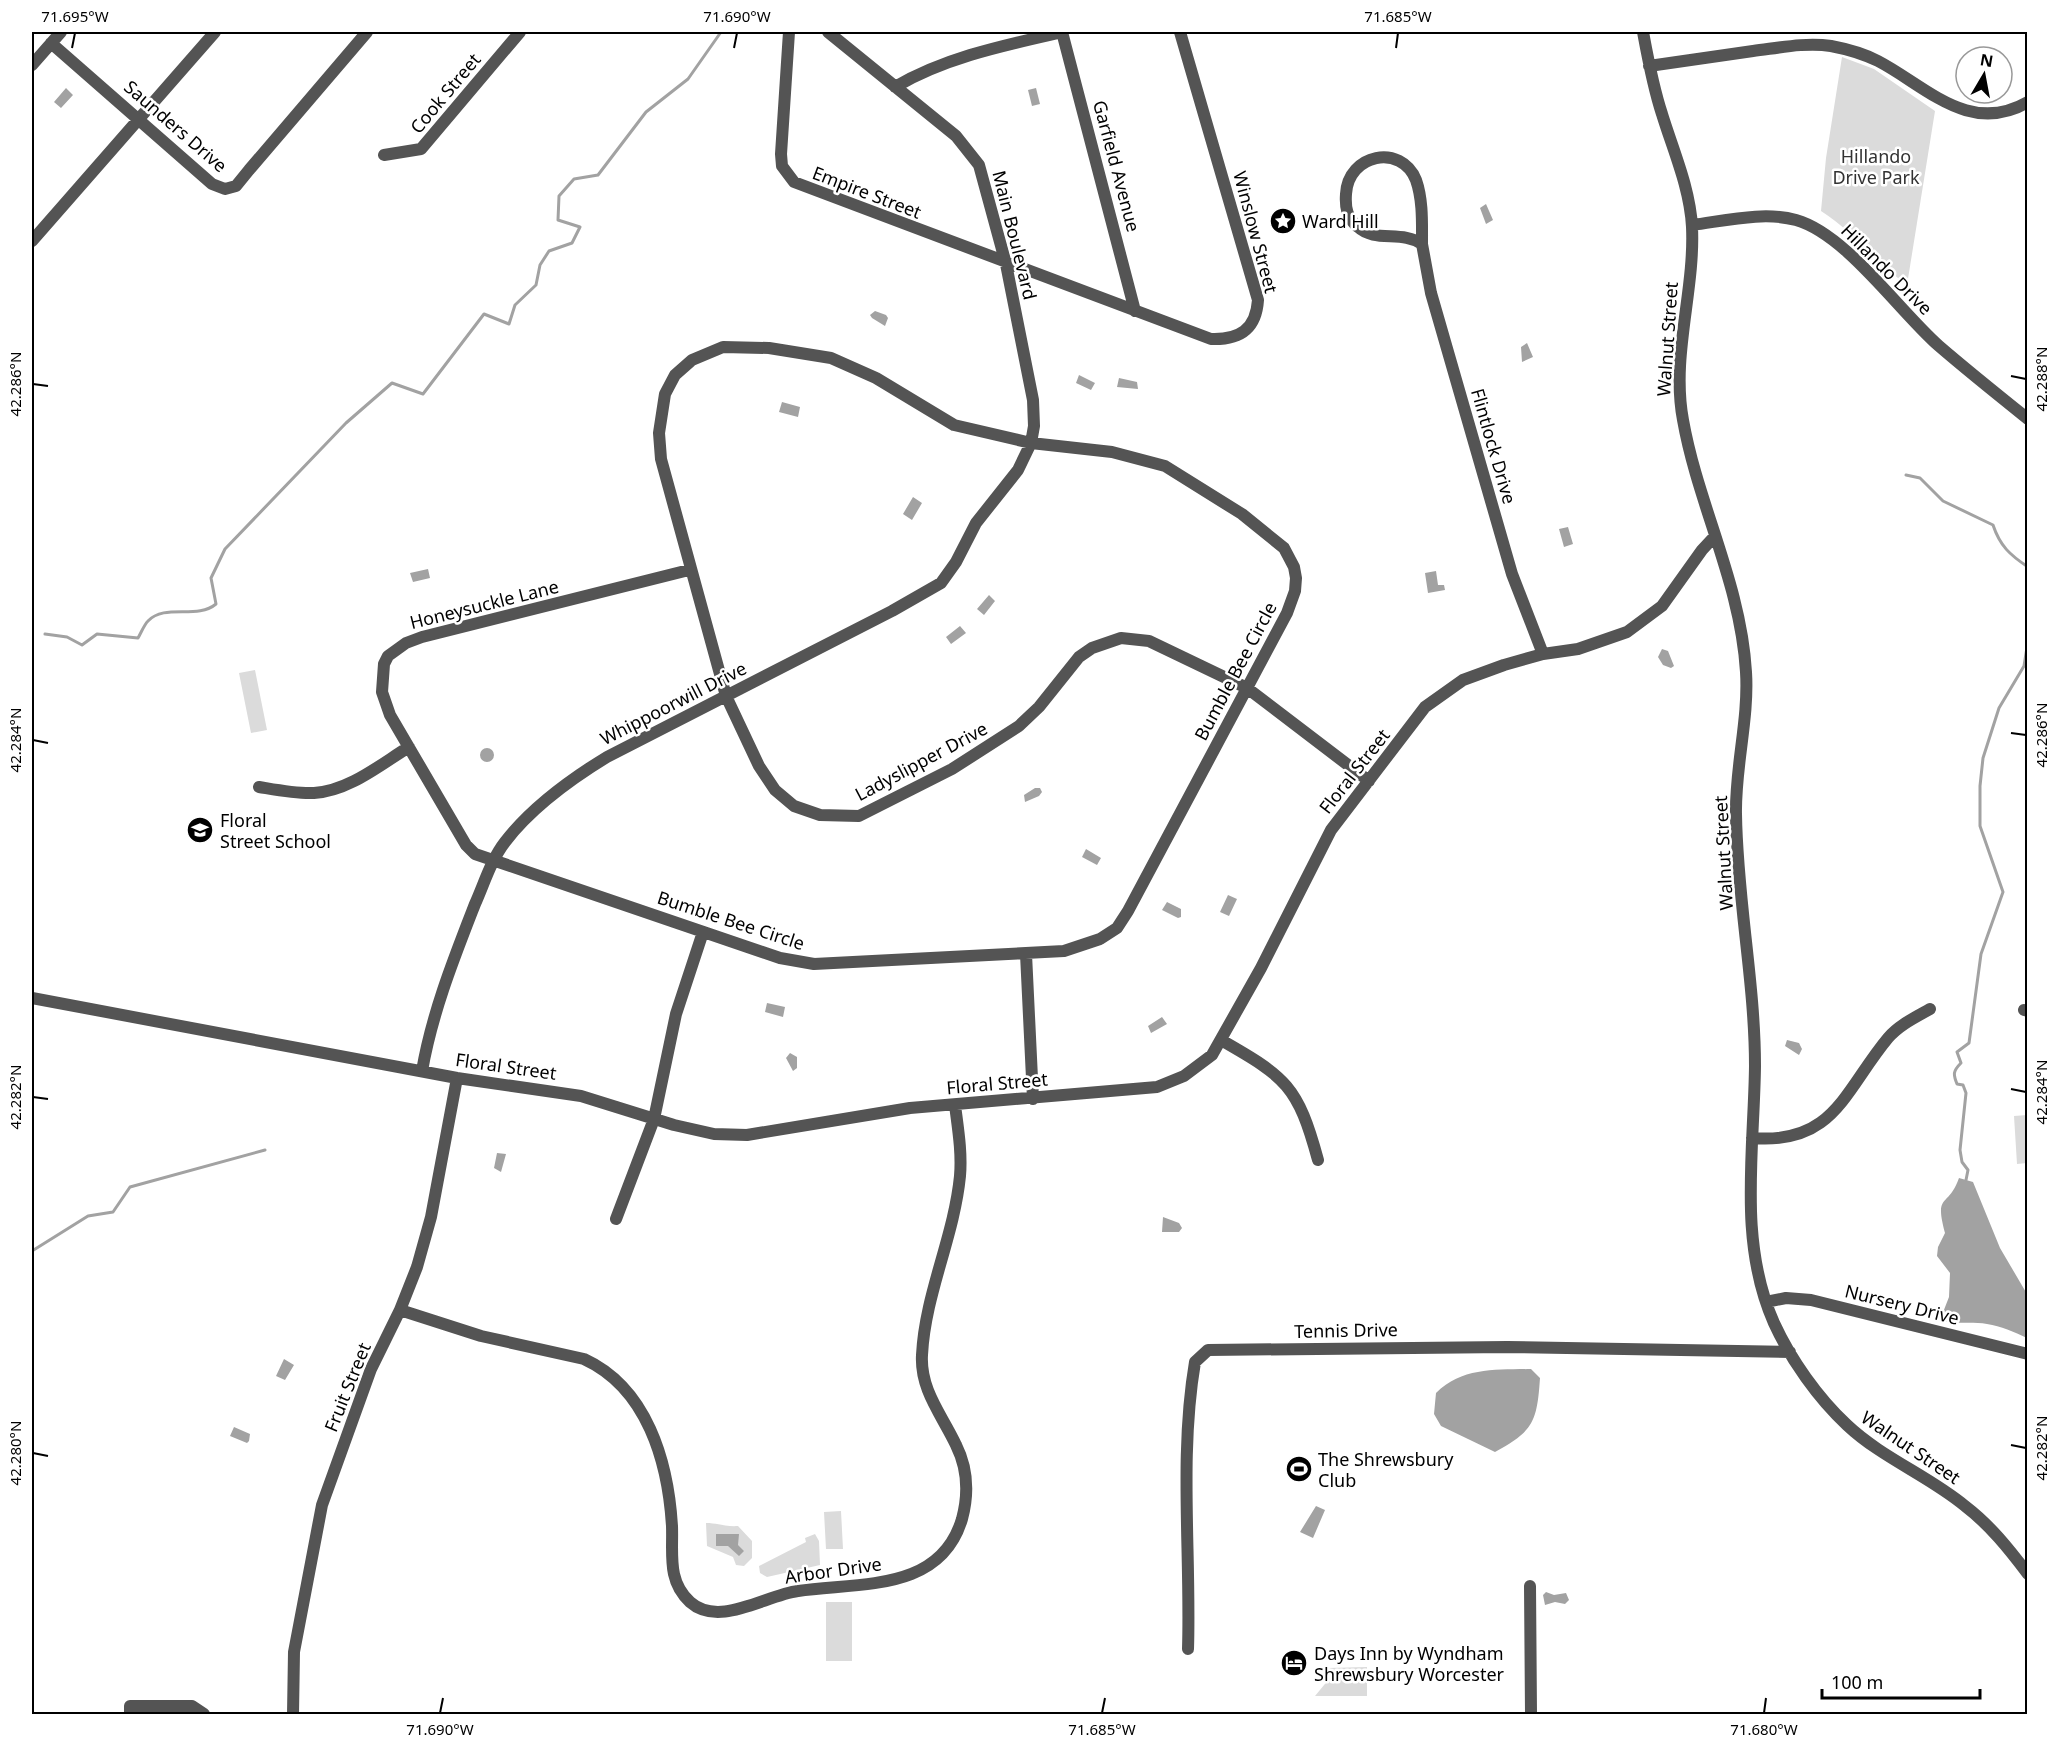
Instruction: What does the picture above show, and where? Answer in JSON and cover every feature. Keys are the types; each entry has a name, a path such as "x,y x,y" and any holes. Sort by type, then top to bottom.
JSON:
{"street":[{"path":"32,65 61,32"},
{"path":"32,241 138,117 215,32"},
{"name":"Saunders Drive","path":"51,43 212,184 230,189 242,181 367,32"},
{"name":"Cook Street","path":"384,155 421,149 520,32"},
{"name":"Empire Street","path":"789,32 781,153 786,175 807,189 1005,264"},
{"name":"Main Boulevard","path":"828,32 956,136 975,157 986,188 1005,264 1033,400 1034,426 1031,443"},
{"path":"895,87 915,75 1001,45 1062,32"},
{"name":"Garfield Avenue","path":"1062,32 1135,310"},
{"name":"Winslow Street","path":"1005,264 1211,339 1228,340 1247,331 1258,300 1180,32"},
{"name":"Walnut Street","path":"1643,32 1649,66 1682,175 1692,225 1690,275 1680,366 1681,406 1694,466 1740,619 1746,675 1736,811 1739,876 1754,1014 1752,1245 1766,1302 1790,1352 1821,1398 1849,1427 1966,1506 1995,1533 2028,1574"},
{"path":"1649,66 1812,44 1830,46 1877,61 1941,102 1962,109 1982,113 2002,111 2028,102"},
{"name":"Flintlock Drive","path":"1422,244 1409,236 1368,233 1351,220 1345,204 1348,180 1354,169 1368,160 1378,158 1405,166 1415,177 1419,192 1422,244 1431,293 1512,574 1542,654"},
{"name":"Hillando Drive","path":"1692,225 1779,217 1811,225 1830,237 1859,264 1939,346 2028,419"},
{"name":"Bumble Bee Circle","path":"493,862 780,958 814,964 1026,954 1081,947 1117,928 1128,911 1287,613 1295,591 1294,567 1284,548 1242,514 1165,466 1112,452 1031,443 954,425 876,378 831,358 769,348 713,349 692,360 675,375 664,394 660,411 661,459 689,570 726,696"},
{"name":"Whippoorwill Drive","path":"422,1071 434,1016 493,862 514,830 577,775 607,757 892,611 941,583 956,562 976,523 1018,471 1031,443"},
{"name":"Floral Street","path":"32,998 457,1078 581,1096 654,1119 714,1134 747,1136 889,1111 1156,1087 1184,1076 1204,1063 1221,1040 1261,968 1331,830 1433,700 1464,680 1542,654 1593,645 1627,632 1662,606 1702,550 1715,536"},
{"name":"Honeysuckle Lane","path":"493,862 475,854 466,845 390,715 381,683 388,656 406,643 689,570"},
{"name":"Ladyslipper Drive","path":"726,696 759,766 786,800 820,815 854,817 952,769 1006,735 1040,707 1079,657 1092,648 1121,638 1149,641 1247,688 1369,781"},
{"path":"259,788 313,794 330,791 356,780 409,747"},
{"path":"616,1219 654,1119 676,1014 703,932"},
{"path":"1026,954 1033,1099"},
{"path":"1752,1138 1776,1140 1791,1138 1814,1127 1834,1112 1890,1037 1930,1009"},
{"path":"1221,1040 1267,1066 1287,1084 1303,1113 1318,1160"},
{"name":"Fruit Street","path":"293,1714 294,1652 322,1505 372,1370 417,1267 431,1217 457,1078"},
{"name":"Arbor Drive","path":"400,1310 481,1336 584,1359 600,1366 619,1382 644,1415 658,1449 670,1506 673,1576 688,1600 702,1609 717,1612 742,1608 793,1591 865,1586 915,1572 935,1562 954,1539 966,1505 967,1492 962,1459 927,1392 921,1358 928,1311 951,1226 960,1179 960,1140 955,1105"},
{"name":"Nursery Drive","path":"1766,1302 1786,1298 1811,1300 2028,1354"},
{"name":"Tennis Drive","path":"1188,1649 1188,1469 1191,1407 1195,1362 1208,1350 1483,1347 1790,1352"},
{"path":"1530,1586 1531,1714"},
{"path":"130,1714 130,1706 192,1706 204,1714"}],"green space":[{"name":"Hillando Drive Park","path":"1842,57 1874,69 1935,111 1907,285 1844,228 1821,211 1826,158"},
{"path":"255,670 267,730 251,733 239,673"},
{"path":"2027,1115 2027,1163 2017,1164 2014,1116"},
{"path":"841,1511 843,1549 826,1549 824,1512"},
{"path":"706,1523 738,1526 752,1541 752,1558 744,1566 736,1565 733,1557 707,1546"},
{"path":"815,1534 819,1541 820,1565 767,1577 760,1573 759,1566 806,1542 805,1538"},
{"path":"826,1602 852,1602 852,1661 826,1661"},
{"path":"1367,1667 1367,1696 1315,1696 1329,1679 1328,1668"}],"shaded area":[{"path":"66,88 73,95 61,108 54,102"},
{"path":"1036,88 1040,104 1032,106 1028,90"},
{"path":"1486,204 1493,220 1486,224 1480,208"},
{"path":"875,311 888,318 885,326 870,315"},
{"path":"1527,343 1533,357 1522,362 1521,347"},
{"path":"1079,375 1095,383 1091,390 1076,383"},
{"path":"1119,378 1137,382 1138,389 1117,387"},
{"path":"782,402 800,407 798,417 779,412"},
{"path":"913,497 922,503 912,520 903,514"},
{"path":"1568,527 1573,544 1564,547 1559,529"},
{"path":"428,569 430,578 413,582 410,573"},
{"path":"1436,571 1438,585 1444,585 1445,590 1428,593 1425,573"},
{"path":"989,595 995,601 984,615 977,609"},
{"path":"960,626 966,633 951,644 946,637"},
{"path":"1662,649 1668,651 1674,666 1671,668 1663,665 1658,657"},
{"path":"487,748 492,750 494,755 492,760 487,762 482,760 480,755 482,750"},
{"path":"1035,788 1040,788 1042,792 1039,796 1025,802 1024,795"},
{"path":"1086,849 1101,858 1097,865 1082,857"},
{"path":"1228,895 1237,899 1229,916 1220,912"},
{"path":"1167,902 1181,909 1181,917 1178,918 1162,910"},
{"path":"767,1003 785,1007 783,1017 765,1012"},
{"path":"1162,1017 1167,1024 1151,1033 1148,1026"},
{"path":"1787,1040 1799,1043 1802,1049 1799,1055 1785,1046"},
{"path":"790,1053 797,1057 797,1068 793,1071 786,1058"},
{"path":"497,1153 506,1154 501,1172 494,1168"},
{"path":"1959,1178 1973,1182 2000,1248 2027,1294 2027,1338 1992,1325 1940,1320 1949,1297 1950,1273 1937,1256 1938,1247 1945,1233 1941,1211"},
{"path":"1163,1217 1179,1223 1182,1228 1179,1232 1162,1232"},
{"path":"284,1359 294,1365 285,1380 276,1376"},
{"path":"1531,1369 1540,1378 1535,1415 1526,1431 1495,1452 1441,1426 1434,1414 1436,1393 1457,1378 1480,1372"},
{"path":"234,1427 250,1434 247,1443 230,1436"},
{"path":"1316,1506 1325,1510 1313,1538 1300,1532"},
{"path":"716,1534 739,1534 738,1545 744,1551 739,1556 728,1546 716,1546"},
{"path":"1546,1592 1554,1595 1566,1593 1569,1600 1565,1604 1555,1602 1545,1605 1543,1595"}],"waterway":[{"path":"45,634 67,637 82,645 97,634 138,638 147,623 155,616 163,613 200,611 216,604 211,578 225,549 346,423 392,383 423,394 484,314 509,324 515,305 536,285 540,265 549,251 572,243 580,227 558,220 559,196 574,179 598,175 646,112 688,79 721,32"},
{"path":"1906,475 1920,478 1943,501 1993,525 2006,549 2028,567"},
{"path":"1966,1180 1968,1170 1962,1162 1960,1150 1966,1093 1963,1085 1957,1084 1955,1078 1955,1071 1961,1063 1957,1052 1969,1043 1981,954 2003,892 1980,826 1983,758 1999,708 2024,666 2028,641"},
{"path":"32,1251 88,1216 113,1212 130,1187 265,1150"}],"place":[{"name":"Ward Hill","path":"1283,221"},
{"name":"Floral Street School","path":"200,830"},
{"name":"The Shrewsbury Club","path":"1299,1469"},
{"name":"Days Inn by Wyndham Shrewsbury Worcester","path":"1294,1663"}]}
